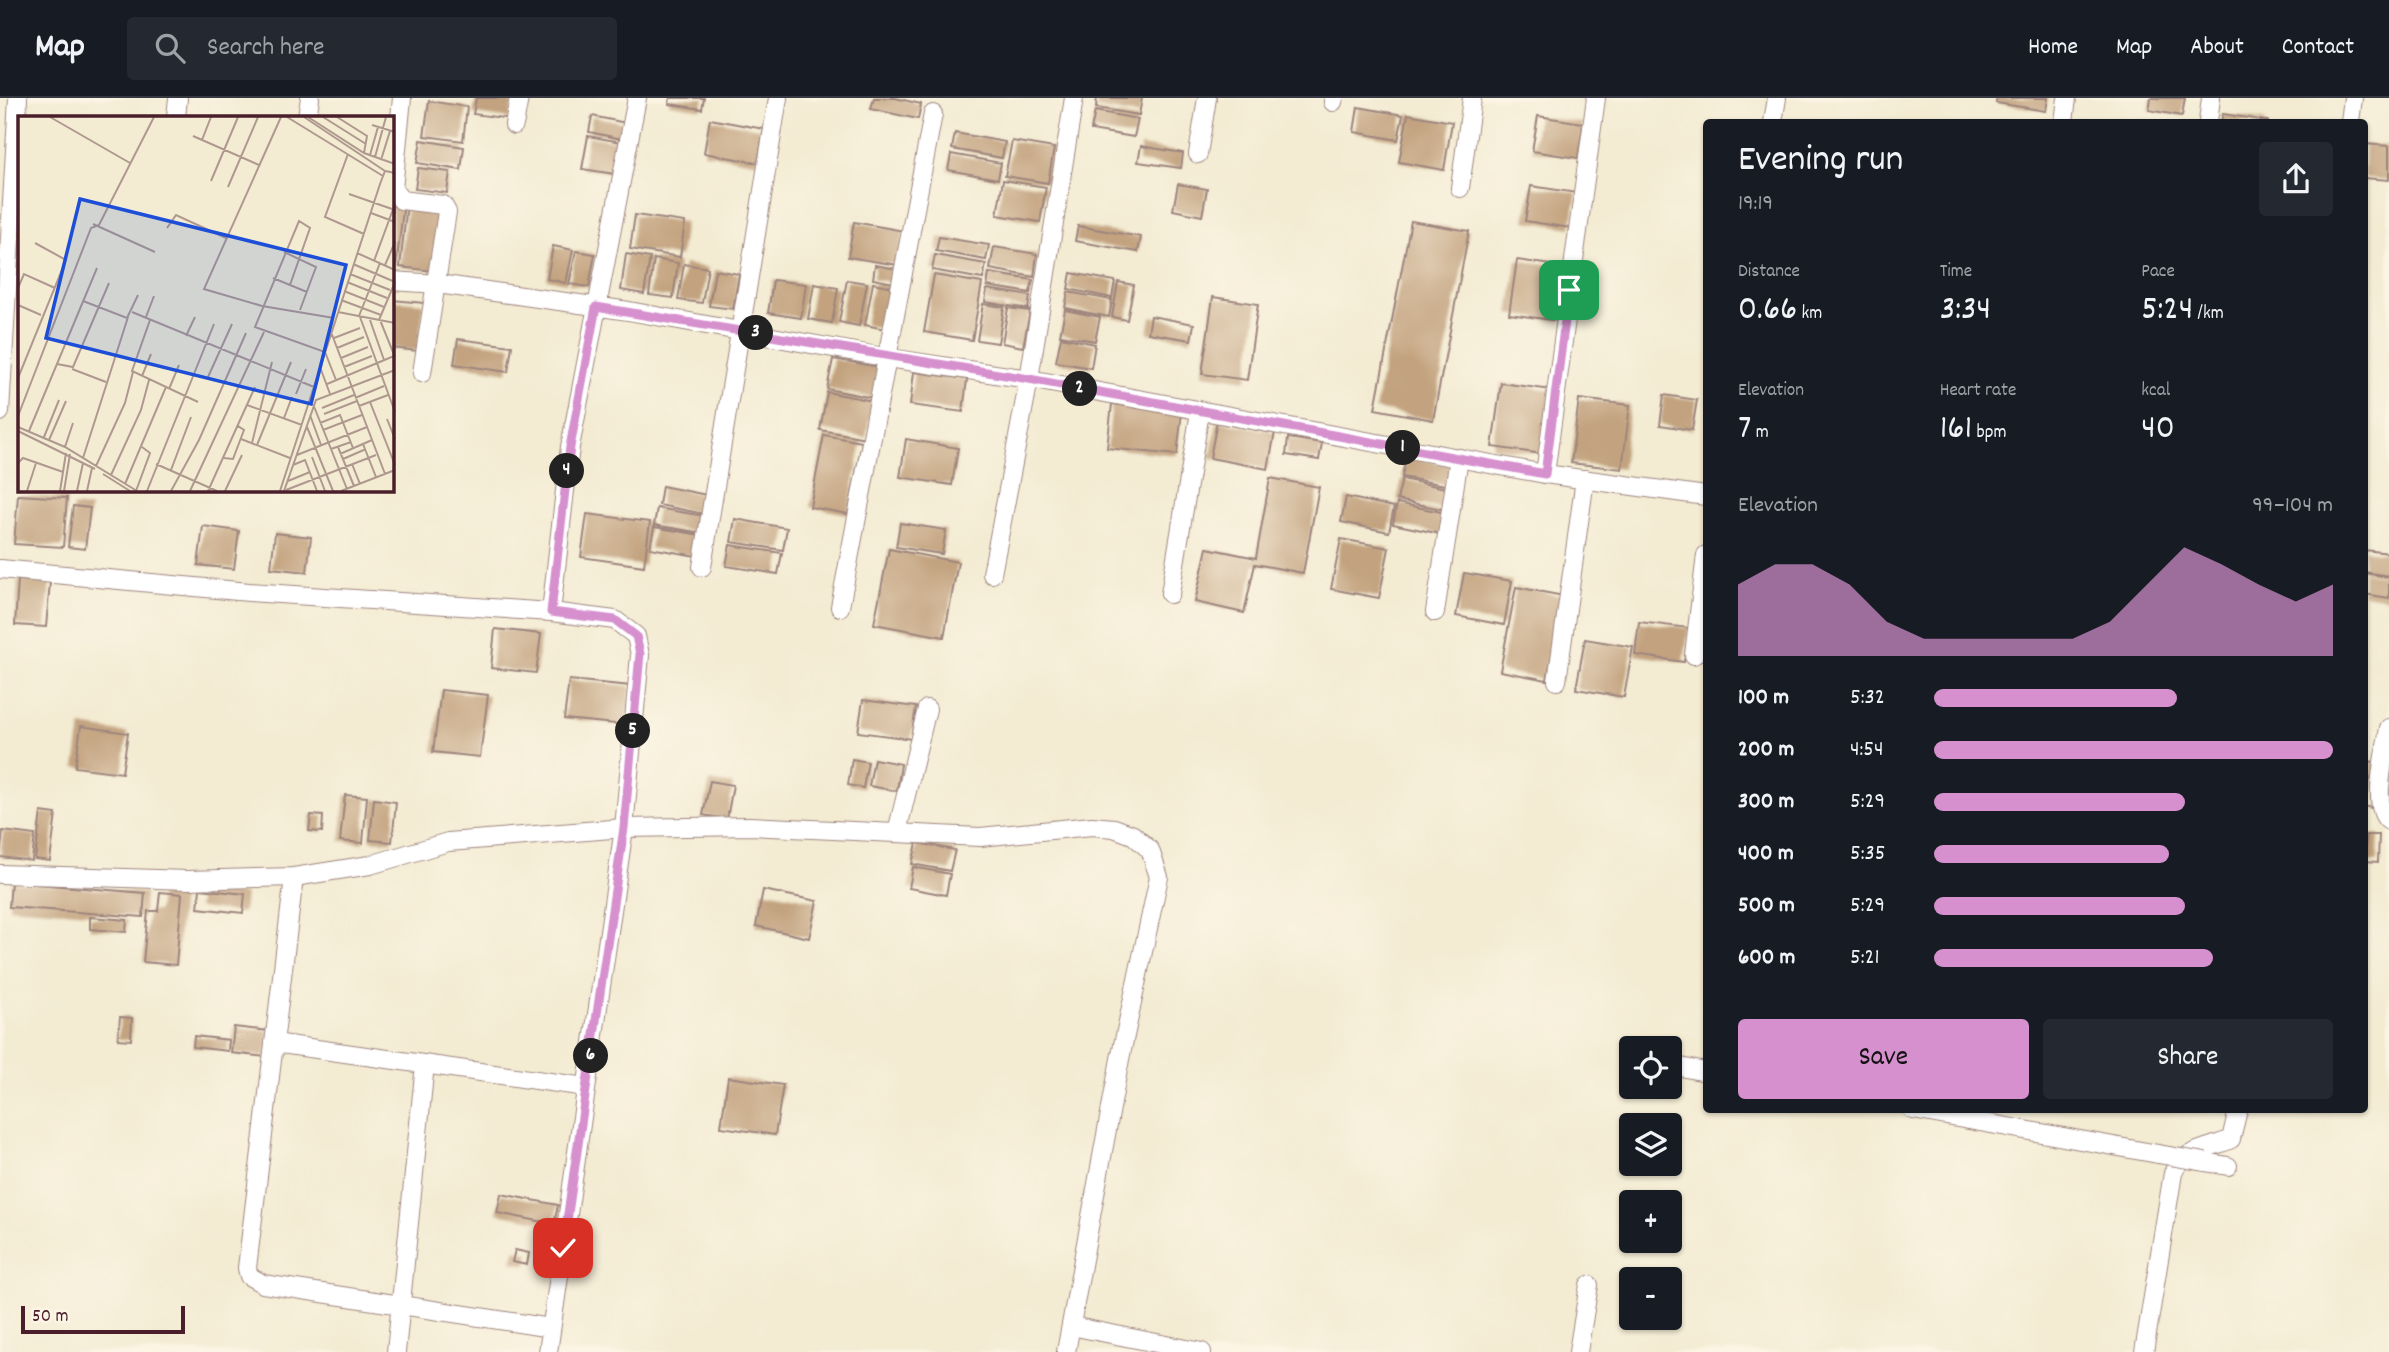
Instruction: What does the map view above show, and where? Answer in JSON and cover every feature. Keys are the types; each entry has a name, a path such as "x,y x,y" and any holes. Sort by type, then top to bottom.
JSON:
{"street":[{"path":"0,412 14,249 7,156 18,98"},
{"path":"176,116 178,98"},
{"path":"307,116 310,98"},
{"path":"394,180 402,98"},
{"path":"514,125 519,98"},
{"path":"551,612 570,447 637,98"},
{"path":"702,567 778,98"},
{"path":"992,574 1029,379 1074,98"},
{"path":"1198,154 1207,98"},
{"path":"1460,188 1472,98"},
{"path":"1545,474 1596,98"},
{"path":"1774,119 1777,98"},
{"path":"2064,119 2067,98"},
{"path":"2208,119 2211,98"},
{"path":"2350,119 2353,98"},
{"path":"841,607 933,114"},
{"path":"394,191 401,200 443,205 447,212 438,284 422,373"},
{"path":"394,281 438,284 739,330 888,358 1029,379 1545,474 1703,496"},
{"path":"1170,594 1200,412"},
{"path":"1435,612 1459,458"},
{"path":"1557,681 1585,479"},
{"path":"0,569 249,592 551,612 615,620 636,636 640,654 624,828 548,1352"},
{"path":"1694,655 1703,580"},
{"path":"897,832 927,709"},
{"path":"2389,728 2379,801 2384,817 2389,821"},
{"path":"0,874 188,880 294,877 370,864 448,842 624,828 750,826 980,837 1093,826 1114,828 1133,835 1150,850 1157,864 1159,877 1119,1059 1066,1352"},
{"path":"294,877 247,1268 249,1276 263,1284 551,1328"},
{"path":"274,1043 586,1087"},
{"path":"396,1352 425,1064"},
{"path":"1682,1067 1703,1071"},
{"path":"1930,1113 2228,1166"},
{"path":"2144,1352 2173,1173 2178,1161 2190,1153 2231,1139 2237,1113"},
{"path":"1578,1352 1589,1285"},
{"path":"1071,1326 1202,1352"}],"building":[{"path":"476,98 513,98 510,119 473,114"},
{"path":"670,98 704,98 702,109 669,104"},
{"path":"874,98 895,98 921,104 918,119 871,109"},
{"path":"1097,98 1142,98 1139,115 1096,108"},
{"path":"1997,98 2048,98 2046,111 1996,103"},
{"path":"2151,98 2185,98 2182,116 2149,110"},
{"path":"429,101 467,107 463,141 424,136"},
{"path":"1358,107 1403,115 1398,140 1354,132"},
{"path":"1095,111 1138,119 1134,137 1091,130"},
{"path":"1408,114 1452,122 1444,170 1399,162"},
{"path":"2223,114 2255,119 2222,119"},
{"path":"592,116 626,123 622,139 589,132"},
{"path":"1538,116 1583,123 1578,158 1532,151"},
{"path":"710,119 764,129 758,163 704,153"},
{"path":"955,133 1005,142 1002,158 952,149"},
{"path":"588,136 621,142 615,174 582,169"},
{"path":"421,140 464,147 461,170 417,163"},
{"path":"1012,141 1054,148 1048,183 1005,176"},
{"path":"2368,144 2389,146 2389,180 2368,178"},
{"path":"1141,146 1183,153 1181,168 1138,162"},
{"path":"951,154 1001,163 998,179 948,170"},
{"path":"418,168 450,172 447,193 415,189"},
{"path":"1003,180 1046,187 1040,222 997,215"},
{"path":"1178,184 1207,189 1202,216 1173,210"},
{"path":"1531,186 1577,193 1571,228 1525,221"},
{"path":"394,201 404,203 394,266"},
{"path":"407,204 441,208 434,271 400,267"},
{"path":"635,215 685,222 680,257 630,249"},
{"path":"1411,221 1469,231 1433,420 1375,409"},
{"path":"854,222 904,231 898,265 848,257"},
{"path":"1078,226 1141,237 1138,252 1075,241"},
{"path":"939,237 989,245 986,260 936,251"},
{"path":"553,246 573,250 566,283 547,279"},
{"path":"994,247 1037,254 1034,277 990,269"},
{"path":"576,251 595,254 589,287 569,284"},
{"path":"626,254 650,258 644,294 621,290"},
{"path":"935,255 986,264 983,279 932,270"},
{"path":"654,259 678,263 673,298 649,295"},
{"path":"1517,260 1566,267 1559,321 1509,314"},
{"path":"684,264 708,268 702,303 678,300"},
{"path":"875,265 896,269 893,283 873,279"},
{"path":"715,270 739,274 733,309 709,306"},
{"path":"989,273 1033,280 1030,293 987,286"},
{"path":"1071,273 1115,281 1112,298 1068,289"},
{"path":"934,275 982,283 972,340 924,332"},
{"path":"773,280 806,284 801,318 768,313"},
{"path":"847,280 867,283 859,326 839,322"},
{"path":"1118,282 1134,285 1127,320 1112,317"},
{"path":"873,283 893,287 885,329 865,325"},
{"path":"814,284 838,288 832,323 808,319"},
{"path":"987,289 1030,296 1028,309 985,302"},
{"path":"1068,292 1112,300 1109,317 1065,308"},
{"path":"1213,297 1258,304 1247,380 1202,374"},
{"path":"394,300 424,303 418,351 394,348"},
{"path":"983,304 1004,307 998,343 977,340"},
{"path":"1008,308 1030,311 1023,347 1002,343"},
{"path":"1065,310 1100,317 1095,341 1060,335"},
{"path":"1151,316 1194,324 1191,340 1148,333"},
{"path":"1061,337 1095,344 1091,368 1056,362"},
{"path":"458,339 512,346 508,372 454,364"},
{"path":"833,359 879,367 873,398 827,389"},
{"path":"914,372 967,379 963,412 910,405"},
{"path":"1501,383 1552,390 1543,454 1492,447"},
{"path":"827,392 873,401 866,438 820,430"},
{"path":"1664,395 1697,400 1692,430 1660,425"},
{"path":"1579,399 1630,405 1622,469 1571,463"},
{"path":"1112,404 1182,411 1177,455 1107,448"},
{"path":"1217,421 1275,432 1268,469 1210,458"},
{"path":"824,435 862,442 848,514 810,507"},
{"path":"1288,438 1322,443 1319,460 1286,455"},
{"path":"906,439 958,448 952,485 900,477"},
{"path":"1406,456 1455,466 1450,486 1402,477"},
{"path":"1270,478 1319,487 1303,573 1255,564 1244,613 1195,602 1207,548 1256,558"},
{"path":"1402,479 1451,489 1446,510 1397,500"},
{"path":"662,486 707,495 704,514 659,505"},
{"path":"18,495 67,498 63,547 14,544"},
{"path":"1346,497 1394,507 1389,532 1341,522"},
{"path":"1397,503 1446,513 1441,534 1393,524"},
{"path":"73,506 90,508 85,549 68,547"},
{"path":"657,508 704,516 701,533 654,525"},
{"path":"587,514 650,522 644,566 581,557"},
{"path":"735,519 787,528 783,550 731,542"},
{"path":"900,523 946,530 942,554 896,547"},
{"path":"203,526 239,531 234,569 198,565"},
{"path":"654,527 701,535 697,556 650,548"},
{"path":"275,533 311,537 307,572 271,568"},
{"path":"1341,539 1389,548 1379,598 1331,589"},
{"path":"730,545 782,553 778,574 726,566"},
{"path":"889,549 958,562 944,637 874,624"},
{"path":"2368,550 2389,553 2389,576 2368,573"},
{"path":"1464,573 1512,581 1504,625 1456,616"},
{"path":"2368,574 2389,577 2389,598 2368,595"},
{"path":"18,580 50,582 46,627 15,625"},
{"path":"1516,587 1564,596 1547,680 1500,671"},
{"path":"1639,622 1689,628 1684,662 1635,655"},
{"path":"495,629 541,634 536,673 491,668"},
{"path":"1585,639 1633,647 1624,697 1576,689"},
{"path":"569,680 631,686 626,725 564,719"},
{"path":"441,690 488,695 480,757 433,752"},
{"path":"863,700 916,707 911,739 858,732"},
{"path":"81,726 128,733 122,773 75,767"},
{"path":"852,759 868,762 863,788 848,785"},
{"path":"874,759 901,764 897,791 869,786"},
{"path":"2368,761 2379,763 2376,779 2368,777"},
{"path":"2368,780 2375,781 2371,808 2368,807"},
{"path":"710,781 733,785 727,819 703,815"},
{"path":"345,795 367,797 363,843 340,841"},
{"path":"374,799 396,802 392,842 370,840"},
{"path":"41,812 56,814 50,861 35,859"},
{"path":"311,815 323,816 322,832 309,831"},
{"path":"3,831 35,835 32,861 0,857"},
{"path":"2368,835 2379,835 2378,862 2368,861"},
{"path":"917,843 955,850 950,871 912,864"},
{"path":"913,867 950,874 946,895 909,888"},
{"path":"11,882 145,893 143,917 9,907"},
{"path":"200,889 245,894 243,913 198,908"},
{"path":"763,890 817,901 809,938 756,926"},
{"path":"160,892 182,894 176,965 143,962 148,911 158,911"},
{"path":"90,917 127,920 126,932 90,929"},
{"path":"120,1017 132,1018 131,1040 118,1039"},
{"path":"234,1027 269,1031 266,1057 231,1053"},
{"path":"194,1036 229,1040 228,1051 193,1047"},
{"path":"728,1077 783,1085 775,1135 721,1127"},
{"path":"501,1194 558,1205 554,1224 497,1213"},
{"path":"515,1250 529,1253 527,1265 512,1262"}],"route":[{"path":"563,1248 624,828 640,654 636,636 615,620 551,612 570,447 596,307 888,358 1029,379 1545,474 1569,290"}]}
